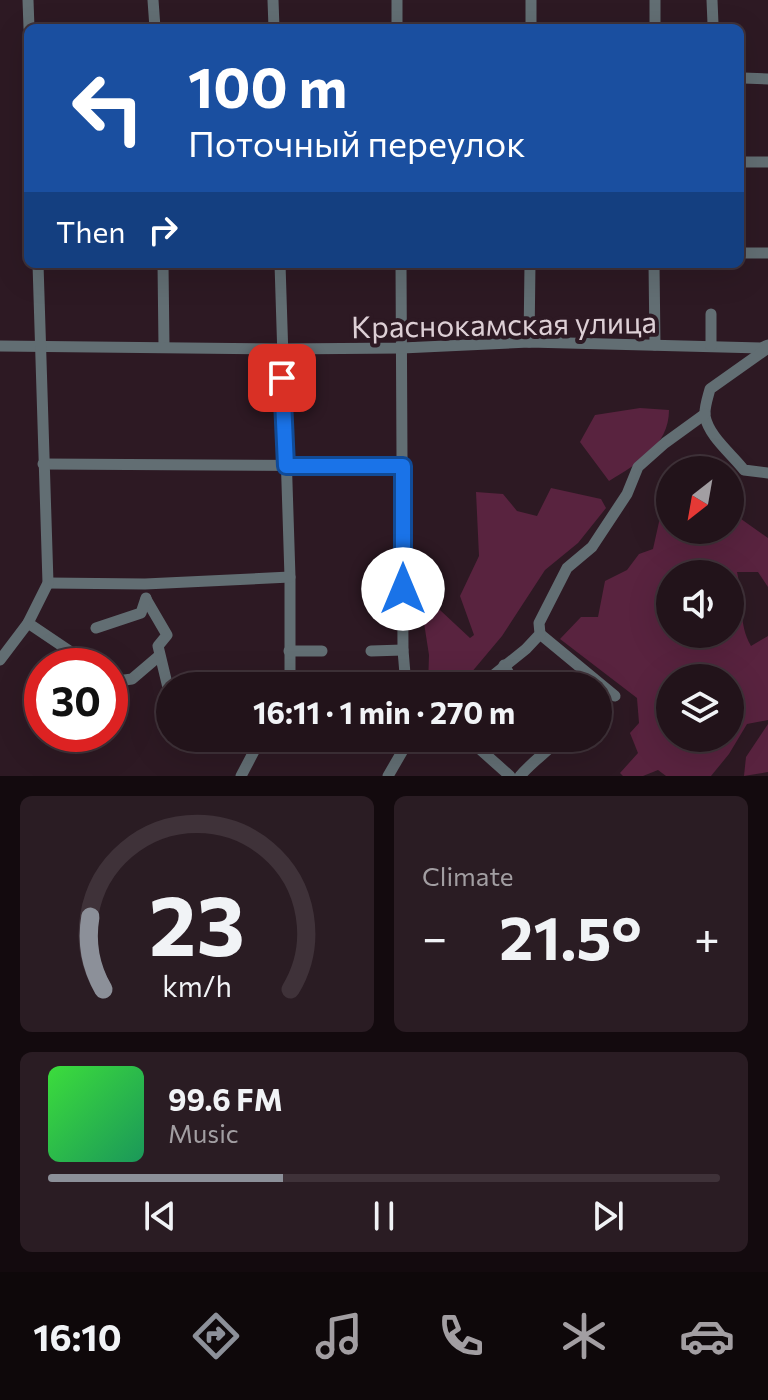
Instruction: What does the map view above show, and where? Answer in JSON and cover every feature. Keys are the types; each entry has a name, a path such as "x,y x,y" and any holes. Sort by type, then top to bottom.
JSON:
{"street":[{"path":"28,0 29,24"},
{"path":"153,0 155,24"},
{"path":"273,0 274,24"},
{"path":"397,0 397,24"},
{"path":"531,0 531,24"},
{"path":"655,0 655,24"},
{"path":"712,0 713,24"},
{"path":"744,78 768,79"},
{"path":"744,162 768,162"},
{"path":"744,253 768,253"},
{"path":"0,660 28,623 48,583 38,268"},
{"path":"163,268 164,347"},
{"path":"280,268 290,577 290,672"},
{"path":"401,268 405,672"},
{"path":"529,342 530,268"},
{"path":"654,268 655,345"},
{"path":"711,314 711,346"},
{"name":"Краснокамская улица","path":"0,346 281,349 402,348 529,342 768,346"},
{"path":"768,346 710,389 705,414 712,434 744,470 768,473"},
{"path":"615,696 540,634 539,623 567,568 592,547 627,494 638,467 705,414"},
{"path":"43,464 403,466"},
{"path":"48,583 145,584 290,577"},
{"path":"96,628 141,613 146,599 145,584"},
{"path":"146,599 167,635 158,646 163,672"},
{"path":"28,623 65,648"},
{"path":"496,672 540,634"},
{"path":"371,651 403,650"},
{"path":"289,651 322,651"},
{"path":"128,680 159,656"},
{"path":"504,665 508,672"},
{"path":"241,776 254,752"},
{"path":"388,776 402,752"},
{"path":"483,752 510,776"},
{"path":"520,776 538,756 547,752"}],"shaded area":[{"path":"640,408 669,410 664,434 650,453 609,481 580,442 595,415"},
{"path":"551,488 601,499 606,508 578,543 545,570 502,636 472,672 428,672 422,610 426,597 470,638 474,635 460,596 479,556 476,492 503,494 517,511 537,516"},
{"path":"744,521 768,538 768,587 758,572 744,572 744,560 656,560 656,648 744,648 744,629 751,646 768,636 768,720 747,724 744,729 744,664 656,664 656,752 730,752 711,776 666,776 658,770 643,776 623,776 620,773 638,753 630,733 639,723 637,698 612,679 612,672 603,672 560,639 581,617 598,617 605,581 627,570 639,554 653,549 656,536 656,544 744,544"},
{"path":"768,724 768,772 744,776 746,757"}],"route":[{"path":"282,378 286,466 403,466 403,589"}]}
